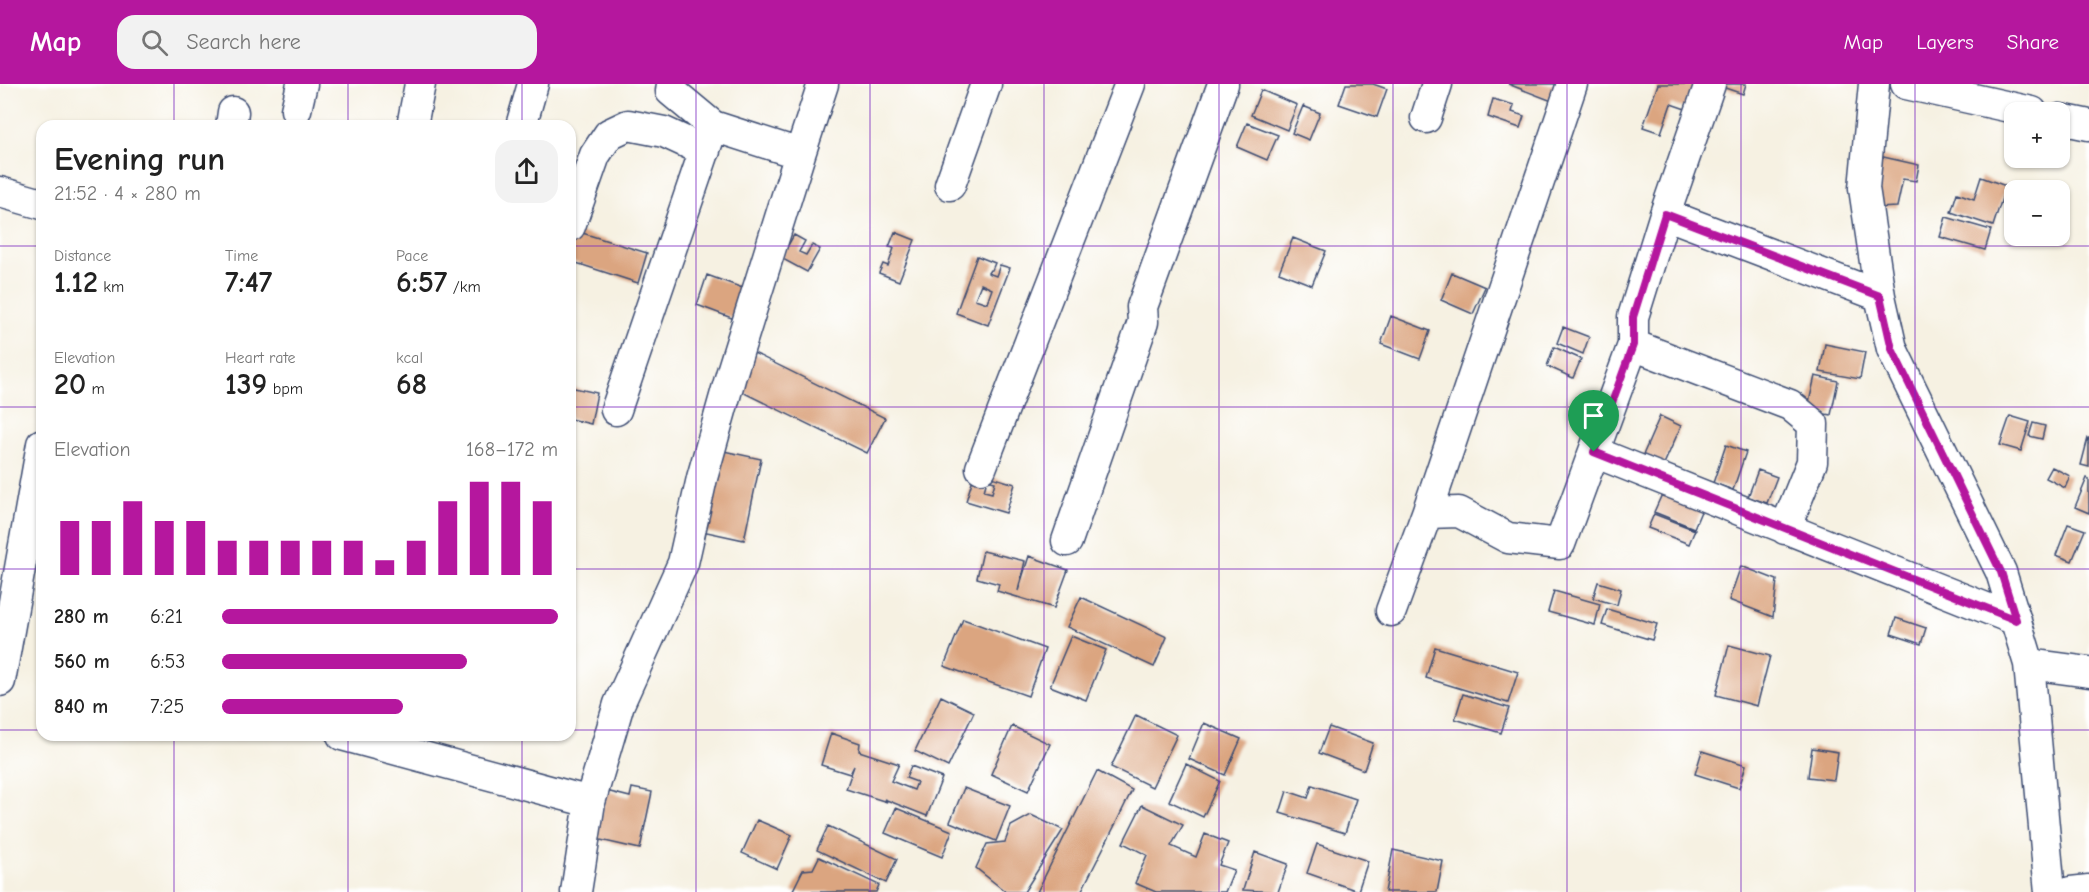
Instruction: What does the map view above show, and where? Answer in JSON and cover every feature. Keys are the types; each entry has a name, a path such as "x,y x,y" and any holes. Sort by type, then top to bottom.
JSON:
{"street":[{"path":"413,120 420,84"},
{"path":"523,120 533,84"},
{"path":"672,84 671,91 709,138"},
{"path":"576,892 590,802 619,704 683,563 702,478 728,386 823,84"},
{"path":"950,185 986,84"},
{"path":"981,468 1130,84"},
{"path":"1067,541 1143,322 1142,307 1223,84"},
{"path":"1426,118 1437,84"},
{"path":"1391,610 1427,513 1572,84"},
{"path":"1427,513 1459,512 1508,538 1560,544 1633,345 1633,317 1665,214 1710,84"},
{"path":"1874,84 1864,188 1880,296 1892,349 2001,572 2029,664 2050,892"},
{"path":"1906,84 2004,106"},
{"path":"2070,121 2089,125"},
{"path":"576,210 596,155 609,134 628,125 800,154"},
{"path":"616,410 709,138"},
{"path":"0,192 36,202"},
{"path":"1665,214 1880,296"},
{"path":"1633,345 1790,405 1813,424 1812,462 1785,529"},
{"path":"1594,452 2016,620"},
{"path":"0,681 36,478"},
{"path":"2029,664 2089,672"},
{"path":"364,741 590,802"},
{"path":"2071,892 2089,890"}],"building":[{"path":"1346,84 1373,84 1387,89 1377,117 1339,104"},
{"path":"1508,84 1559,84 1552,101"},
{"path":"1658,84 1707,84 1697,113 1671,104 1661,133 1643,127"},
{"path":"1719,84 1746,84 1743,94 1719,86"},
{"path":"1261,90 1297,105 1287,130 1251,115"},
{"path":"1493,99 1514,105 1512,112 1524,116 1520,128 1488,117"},
{"path":"1303,106 1320,113 1309,140 1292,133"},
{"path":"1247,123 1278,135 1267,160 1237,147"},
{"path":"1879,156 1919,165 1916,181 1903,179 1897,207 1877,208"},
{"path":"1981,177 2004,185 1993,226 1951,212 1957,193 1974,199"},
{"path":"1946,217 1991,230 1985,250 1940,237"},
{"path":"576,231 647,253 638,283 576,263"},
{"path":"895,232 915,240 899,281 879,273 883,264 888,266 894,248 889,247"},
{"path":"794,235 805,241 799,252 806,255 812,245 820,249 807,272 781,258"},
{"path":"1293,238 1326,251 1312,285 1279,272"},
{"path":"977,256 995,263 988,273 996,276 1000,265 1010,268 988,325 956,313","holes":["981,284 992,289 987,303 975,299"]},
{"path":"1452,273 1485,287 1473,314 1441,300"},
{"path":"707,275 748,290 737,320 697,305"},
{"path":"1391,316 1430,331 1420,359 1381,344"},
{"path":"1563,327 1589,337 1583,354 1557,343"},
{"path":"1825,344 1865,352 1860,379 1820,372"},
{"path":"1554,347 1581,359 1573,378 1547,366"},
{"path":"750,351 885,418 867,453 732,387"},
{"path":"1815,376 1838,381 1831,415 1807,411"},
{"path":"576,388 597,393 591,424 576,420"},
{"path":"1660,416 1681,426 1664,464 1643,455"},
{"path":"2010,416 2030,422 2021,451 2000,445"},
{"path":"2033,423 2045,426 2042,439 2029,436"},
{"path":"2089,438 2089,467 2081,465"},
{"path":"1726,445 1746,452 1733,490 1713,483"},
{"path":"719,450 761,459 744,540 702,531"},
{"path":"2052,467 2070,476 2065,488 2046,478"},
{"path":"1758,470 1777,477 1767,503 1748,497"},
{"path":"975,472 1015,484 1006,513 966,501","holes":["987,480 995,482 992,493 984,491"]},
{"path":"2087,478 2089,479 2089,513 2075,507"},
{"path":"1663,492 1702,509 1694,528 1654,512"},
{"path":"1654,514 1695,530 1689,544 1648,528"},
{"path":"2068,524 2085,530 2072,561 2056,555"},
{"path":"983,551 1025,561 1018,591 1029,556 1068,570 1054,608 997,591 999,584 977,578"},
{"path":"1741,566 1777,580 1773,617 1729,600"},
{"path":"1598,582 1621,589 1617,605 1593,598"},
{"path":"1554,591 1600,604 1595,625 1548,612"},
{"path":"1081,597 1167,637 1154,667 1067,627"},
{"path":"1607,609 1657,624 1652,640 1602,625"},
{"path":"1896,618 1926,628 1921,644 1891,634"},
{"path":"963,619 1045,649 1028,696 944,666"},
{"path":"1071,636 1106,650 1086,700 1050,686"},
{"path":"1729,645 1770,656 1757,706 1716,695"},
{"path":"1435,647 1518,672 1508,703 1426,678"},
{"path":"1463,694 1509,708 1501,733 1455,719"},
{"path":"941,696 974,712 948,767 915,751"},
{"path":"1136,715 1177,735 1152,787 1111,767"},
{"path":"1204,723 1241,739 1225,775 1189,759"},
{"path":"1012,726 1050,744 1028,791 991,774"},
{"path":"1329,727 1373,743 1364,770 1319,753"},
{"path":"831,733 860,743 859,751 899,764 891,781 914,790 917,782 906,778 911,766 942,778 927,816 884,799 887,802 846,789 854,766 850,774 821,765"},
{"path":"1812,748 1838,752 1834,780 1808,777"},
{"path":"1702,751 1746,765 1739,788 1695,774"},
{"path":"1186,764 1220,781 1203,817 1169,801"},
{"path":"1097,771 1132,790 1114,827 1081,892 1037,892"},
{"path":"1312,785 1356,799 1345,833 1280,813 1287,791 1308,798"},
{"path":"632,788 652,792 640,849 596,839 606,791 630,797"},
{"path":"964,788 1010,806 996,841 950,822"},
{"path":"1142,805 1183,825 1171,846 1196,857 1205,834 1228,843 1219,865 1234,870 1225,892 1156,892 1135,883 1147,855 1123,843"},
{"path":"896,808 952,831 942,857 885,833"},
{"path":"1031,815 1063,830 1024,892 1006,892 976,868 987,844 1005,842 1011,826"},
{"path":"757,820 792,835 777,869 742,853"},
{"path":"828,826 897,859 886,883 817,850"},
{"path":"1317,844 1368,861 1358,891 1307,873"},
{"path":"1393,850 1443,861 1437,892 1385,892"},
{"path":"1255,852 1288,864 1278,892 1243,890"},
{"path":"819,857 879,885 876,892 792,892 803,870 813,869"}],"route":[{"path":"1665,214 1880,296 1892,349 2001,572 2016,620 1722,503 1594,452 1633,345 1633,317 1665,214"}]}
